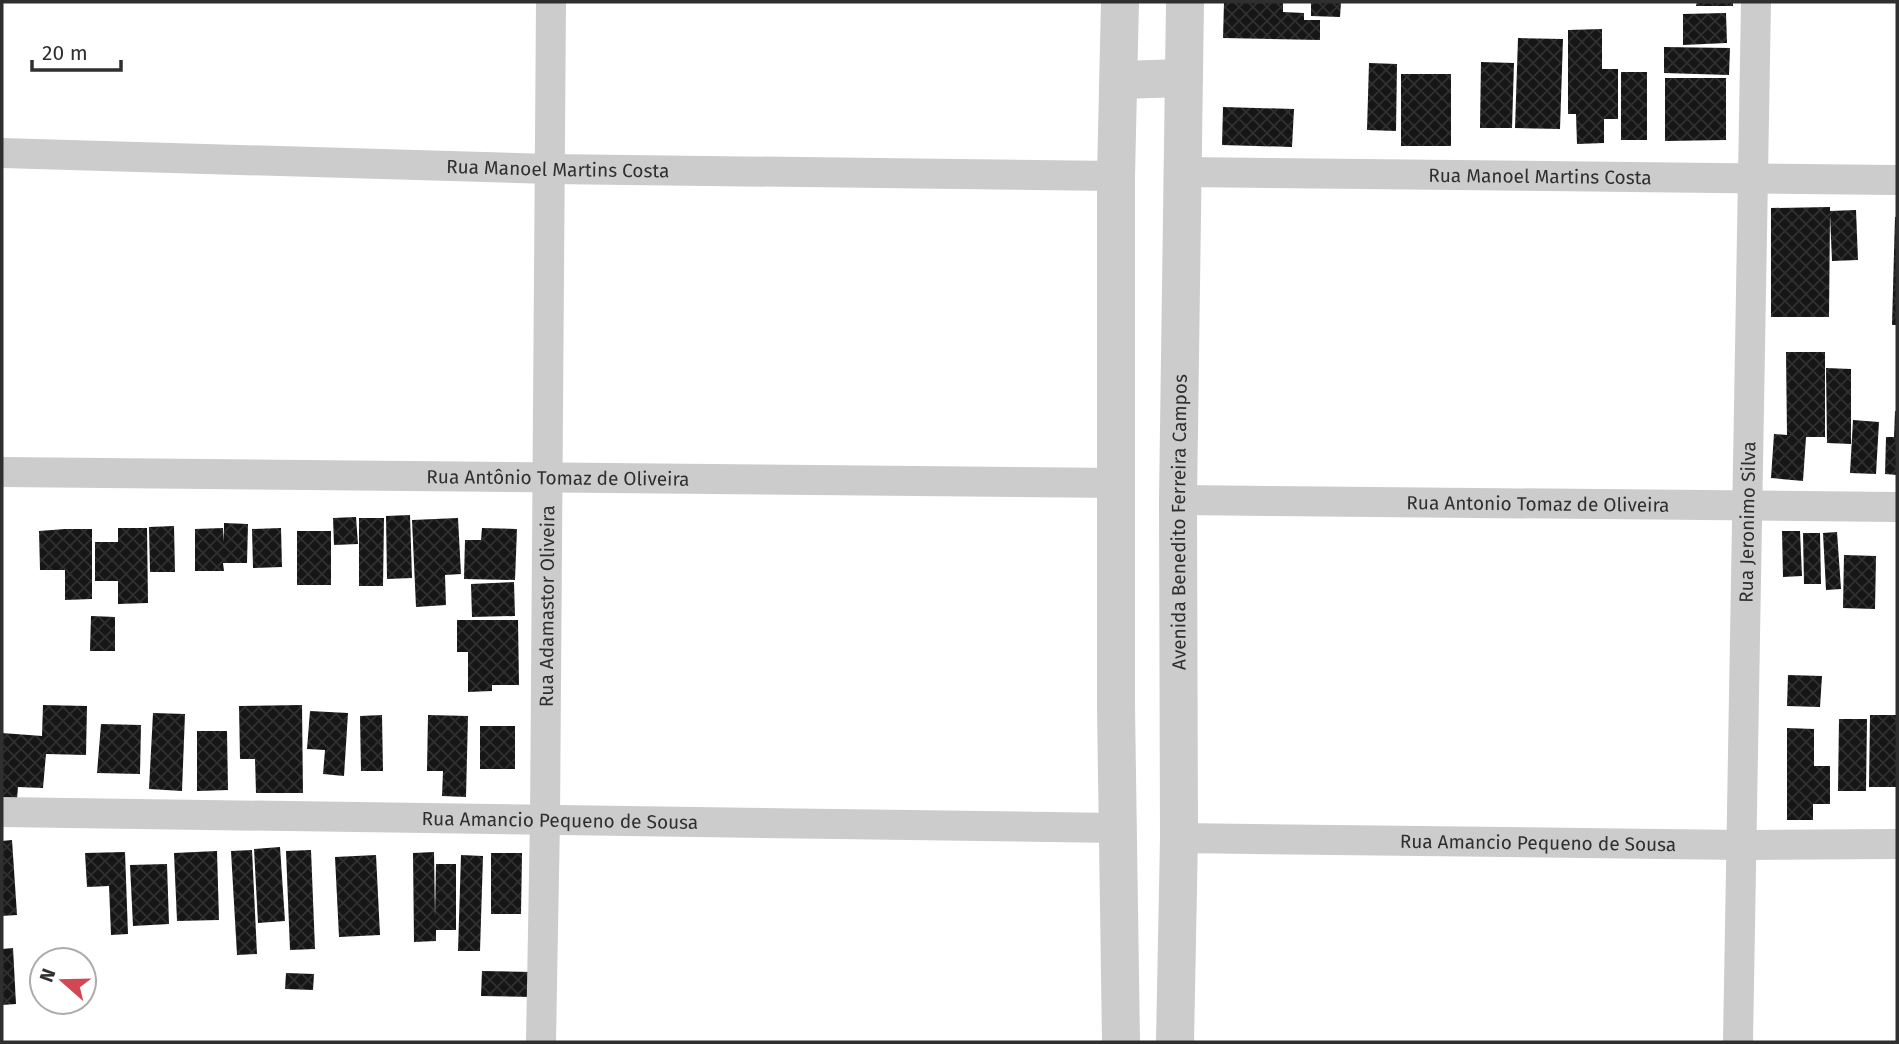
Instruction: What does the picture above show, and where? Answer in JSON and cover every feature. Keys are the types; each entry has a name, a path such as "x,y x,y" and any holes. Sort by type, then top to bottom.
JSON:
{"street":[{"name":"Rua Adamastor Oliveira","path":"541,1042 551,2"},
{"path":"1120,2 1116,176 1116,707 1121,1042"},
{"name":"Avenida Benedito Ferreira Campos","path":"1174,1042 1179,838 1178,500 1185,2"},
{"name":"Rua Jeronimo Silva","path":"1738,1042 1756,2"},
{"path":"1119,80 1184,78"},
{"name":"Rua Manoel Martins Costa","path":"2,153 550,169 1116,176"},
{"name":"Rua Manoel Martins Costa","path":"1183,172 1897,180"},
{"name":"Rua Antônio Tomaz de Oliveira","path":"2,472 1116,483"},
{"name":"Rua Antonio Tomaz de Oliveira","path":"1178,500 1897,507"},
{"path":"1116,707 1178,708"},
{"name":"Rua Amancio Pequeno de Sousa","path":"2,812 1117,828"},
{"name":"Rua Amancio Pequeno de Sousa","path":"1179,838 1742,845 1897,844"}],"building":[{"path":"1224,2 1283,2 1283,12 1304,13 1304,20 1320,20 1320,40 1223,38"},
{"path":"1311,2 1341,2 1340,17 1311,16"},
{"path":"1697,2 1733,2 1733,6 1696,6"},
{"path":"1726,13 1727,43 1683,45 1683,14"},
{"path":"1602,29 1602,69 1618,69 1618,119 1604,119 1604,143 1577,144 1576,114 1568,114 1568,30"},
{"path":"1518,38 1563,39 1560,129 1515,128"},
{"path":"1664,47 1730,48 1729,75 1664,73"},
{"path":"1481,62 1514,63 1512,128 1480,128"},
{"path":"1369,63 1397,64 1396,131 1367,130"},
{"path":"1621,72 1647,72 1647,140 1621,140"},
{"path":"1401,74 1451,74 1451,146 1401,146"},
{"path":"1665,78 1726,78 1726,140 1665,141"},
{"path":"1223,107 1294,109 1292,147 1222,145"},
{"path":"1830,207 1830,211 1856,210 1858,260 1832,261 1830,215 1829,317 1771,317 1771,208"},
{"path":"1895,217 1897,325 1892,325"},
{"path":"1786,352 1825,352 1825,437 1806,437 1803,481 1771,478 1774,434 1787,435"},
{"path":"1826,368 1851,369 1851,444 1827,443"},
{"path":"1895,411 1897,475 1885,474 1886,437 1894,437"},
{"path":"1853,420 1879,422 1876,474 1850,473"},
{"path":"410,515 412,578 387,579 386,516"},
{"path":"356,517 358,544 334,545 333,518"},
{"path":"359,518 384,518 383,586 359,586"},
{"path":"458,518 461,574 445,575 446,605 416,607 412,520"},
{"path":"224,523 248,524 247,563 223,563 224,571 195,571 195,529 223,528 224,542"},
{"path":"174,526 175,572 150,572 149,527"},
{"path":"118,528 147,528 148,603 118,604 118,581 95,581 95,542 118,542"},
{"path":"281,528 282,567 253,568 252,529"},
{"path":"482,528 517,529 515,580 464,579 465,540 481,540"},
{"path":"92,529 92,599 65,600 65,570 40,570 39,531"},
{"path":"297,531 331,531 331,585 297,585"},
{"path":"1782,531 1800,531 1802,576 1783,577"},
{"path":"1837,532 1841,589 1826,590 1823,533"},
{"path":"1803,533 1820,533 1821,584 1804,584"},
{"path":"1844,555 1876,556 1875,609 1843,608"},
{"path":"514,582 515,616 472,617 471,584"},
{"path":"91,616 115,617 115,651 90,651"},
{"path":"457,620 518,620 519,685 492,685 492,691 468,692 468,652 457,652"},
{"path":"1788,675 1822,676 1820,707 1787,706"},
{"path":"43,705 87,706 86,755 46,754 43,788 18,787 17,799 2,798 2,733 42,736"},
{"path":"302,705 303,793 256,793 255,759 240,759 239,706"},
{"path":"310,711 348,713 344,776 323,774 325,750 307,749"},
{"path":"153,713 185,714 182,791 149,789"},
{"path":"382,715 383,771 361,771 360,716"},
{"path":"428,715 468,716 466,797 442,796 443,771 427,771"},
{"path":"1870,715 1897,715 1896,787 1869,787"},
{"path":"1839,719 1867,719 1866,791 1838,791"},
{"path":"101,724 141,725 140,774 97,773"},
{"path":"480,726 515,726 515,769 480,769"},
{"path":"1787,728 1814,729 1814,766 1830,766 1830,804 1813,804 1813,820 1787,820"},
{"path":"197,731 227,731 228,790 197,791"},
{"path":"12,840 17,915 2,916 2,841"},
{"path":"280,847 285,921 258,923 254,849"},
{"path":"252,850 257,954 237,955 231,851"},
{"path":"311,850 315,949 290,950 286,851"},
{"path":"217,851 219,920 177,921 174,853"},
{"path":"125,852 128,934 111,935 109,886 87,887 85,853"},
{"path":"434,852 435,917 436,864 456,864 456,930 436,930 436,941 414,942 413,853"},
{"path":"491,853 522,853 521,914 491,914"},
{"path":"376,855 380,935 339,937 335,857"},
{"path":"461,855 483,856 480,951 458,951"},
{"path":"167,864 169,924 133,926 130,865"},
{"path":"13,948 16,1004 2,1005 2,949"},
{"path":"482,971 532,972 532,997 481,996"},
{"path":"286,973 314,974 313,990 285,989"}]}
